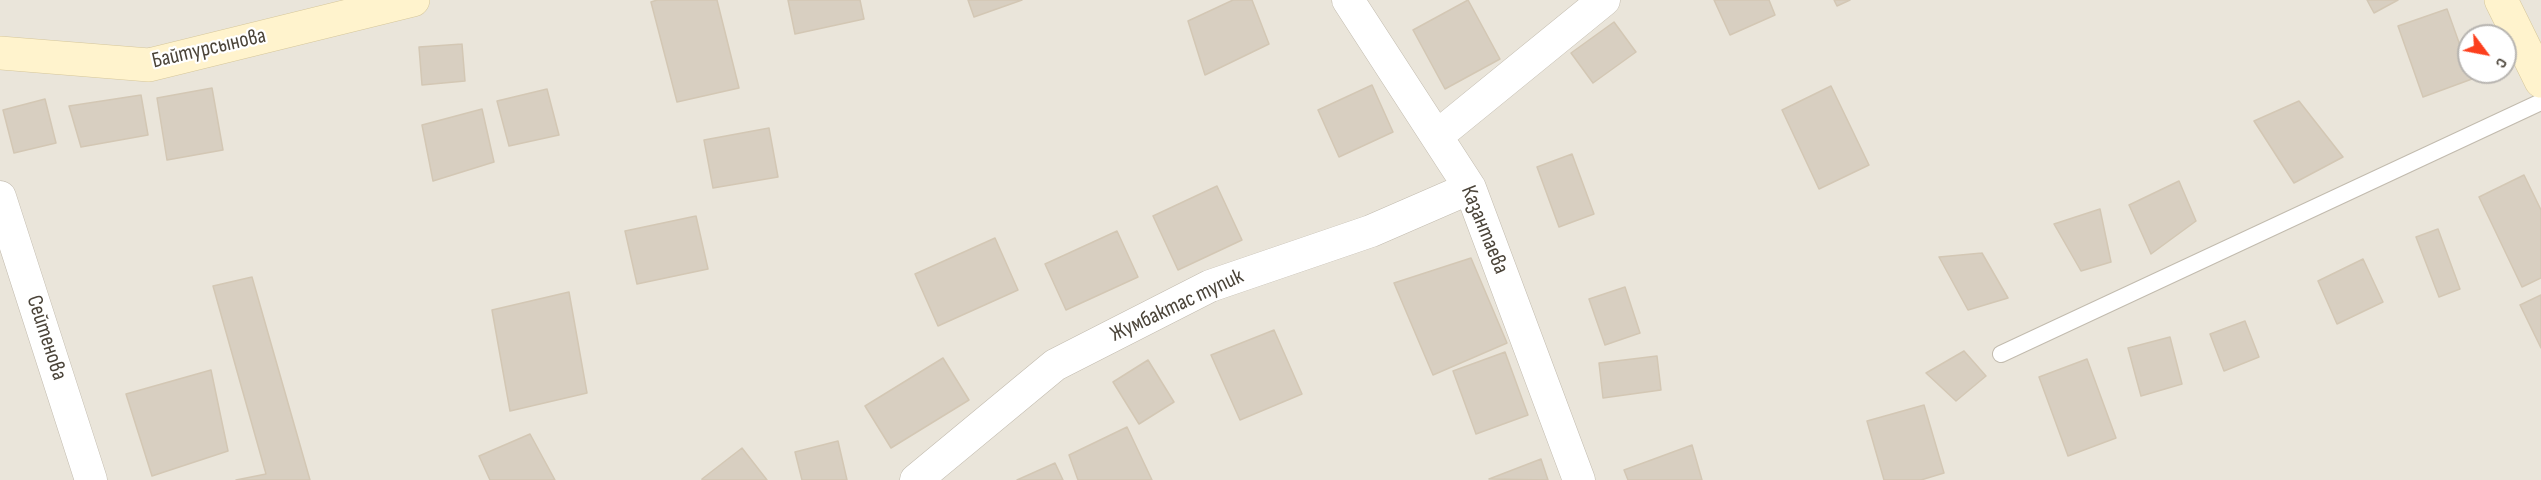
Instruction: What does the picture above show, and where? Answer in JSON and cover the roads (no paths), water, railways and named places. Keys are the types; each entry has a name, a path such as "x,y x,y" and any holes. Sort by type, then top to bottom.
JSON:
{"main road":[{"name":"Байтурсынова","path":"0,53 149,65 414,0"},
{"path":"2501,0 2541,81"}],"street":[{"name":"Казантаева","path":"1348,0 1470,188 1579,480"},
{"path":"1437,136 1604,0"},
{"name":"Жумбактас тупик","path":"916,480 1054,365 1210,286 1371,231 1470,188"},
{"name":"Сейтенова","path":"0,197 91,480"}],"lane":[{"path":"2001,354 2541,102"}]}
